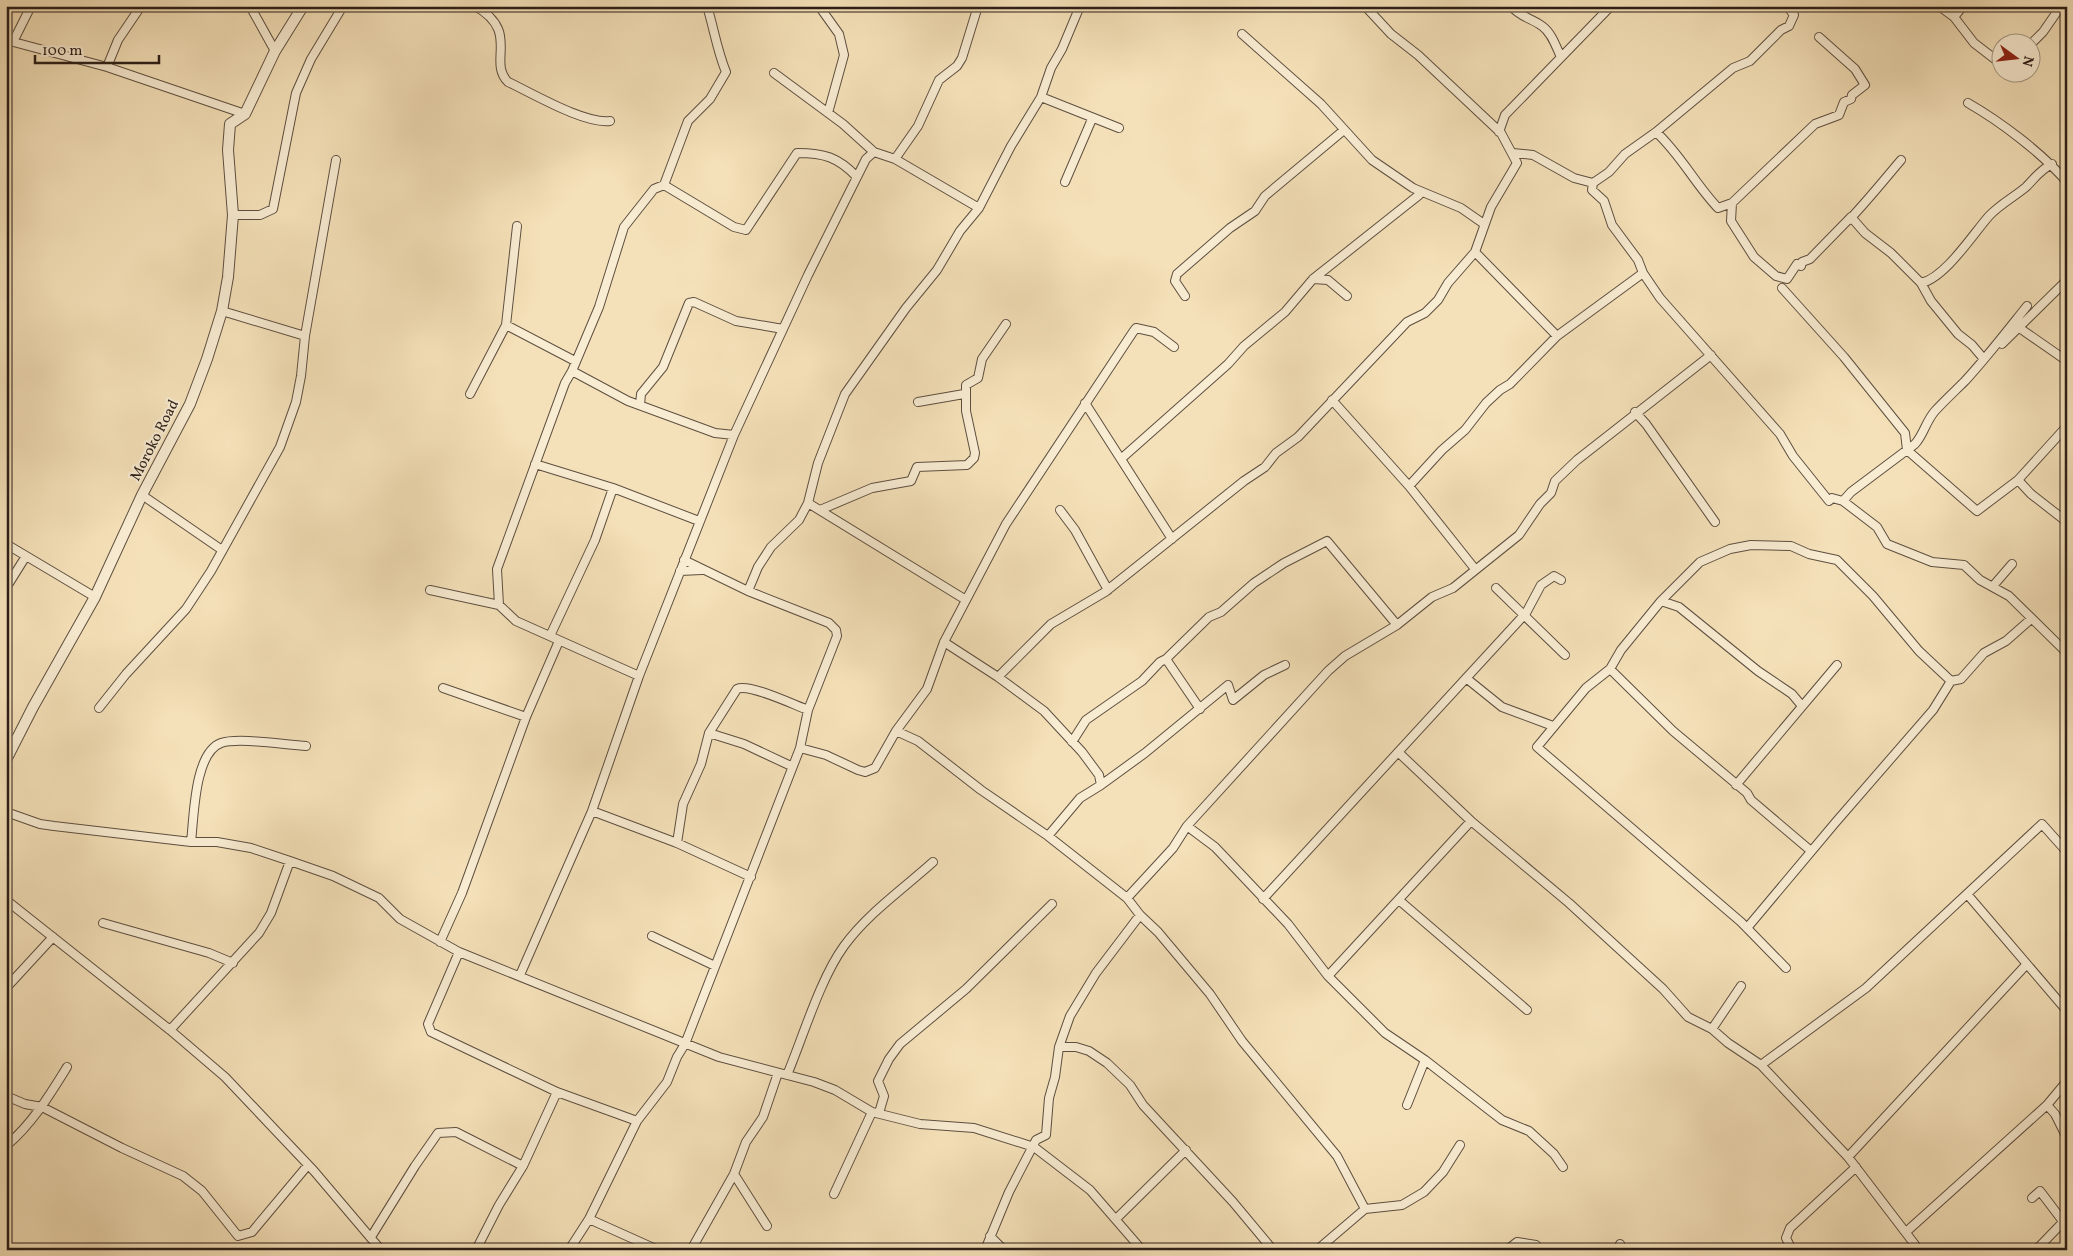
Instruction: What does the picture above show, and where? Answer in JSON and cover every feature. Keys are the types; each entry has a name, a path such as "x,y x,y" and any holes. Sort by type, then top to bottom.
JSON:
{"street":[{"path":"30,6 10,41 106,67 245,114 275,51 303,6"},
{"path":"106,67 118,40 141,6"},
{"path":"250,6 275,51"},
{"path":"233,215 260,215 273,210 296,93 311,59 343,6"},
{"path":"475,6 482,10 498,28 502,49 500,66 502,74 508,82 580,118 601,122 610,121"},
{"path":"499,605 497,570 565,383 572,371 598,307 624,227 654,189 664,185 688,121 710,99 726,72 716,47 717,35 707,6"},
{"path":"819,6 839,34 844,55 828,113"},
{"path":"895,159 918,126 939,80 957,66 962,58 978,6"},
{"path":"748,591 758,567 771,547 800,520 808,503 818,463 845,394 906,308 936,270 960,231 979,208 1011,146 1041,96 1051,68 1062,50 1080,6"},
{"path":"998,677 1051,624 1108,590 1244,481 1265,467 1276,453 1298,438 1407,322 1425,313 1438,300 1448,283 1475,252 1491,207 1517,163 1513,153 1499,132 1418,55 1391,34 1365,6"},
{"path":"1511,6 1519,15 1542,26 1551,36 1561,57"},
{"path":"1499,132 1505,115 1611,6"},
{"path":"1787,6 1794,15 1789,26 1781,30 1750,61 1733,68 1656,132 1625,154 1609,172 1593,183 1592,190 1604,201 1612,225 1638,260 1643,273 1660,298 1780,434 1793,456 1829,501 1832,498 1843,501 1877,527 1887,544 1932,562 1964,565 1980,580 2009,596 2067,653"},
{"path":"1939,6 1954,17 1974,43 1990,55"},
{"path":"1954,17 1963,6"},
{"path":"2040,34 2054,19 2061,6"},
{"path":"1242,34 1321,104 1372,160 1413,188 1461,208 1484,224"},
{"path":"1656,132 1674,149 1706,196 1718,208 1732,203 1815,124 1839,116 1844,102 1851,99 1852,95 1865,85 1855,69 1819,37"},
{"path":"774,73 867,143 874,152 895,159 979,208"},
{"path":"1041,96 1092,119 1119,128"},
{"path":"1968,103 2002,122 2012,133 2052,164 2067,182"},
{"name":"Moroko Road","path":"6,760 33,707 95,597 142,496 190,404 222,312 228,277 233,215 228,150 230,124 245,114"},
{"path":"1065,182 1092,119"},
{"path":"1185,296 1175,281 1177,274 1230,228 1248,218 1265,196 1344,130"},
{"path":"520,975 592,811 639,676 734,435 757,389 783,328 866,159 874,152"},
{"path":"664,185 734,227 746,230 797,153 815,153 837,158 858,177"},
{"path":"1513,153 1534,155 1574,178 1593,183"},
{"path":"99,708 126,674 186,609 222,550 280,447 296,402 305,336 336,160"},
{"path":"1851,217 1849,220 1878,190 1887,174 1901,160"},
{"path":"1921,282 1934,279 1965,247 1991,214 2024,188 2037,173 2052,164"},
{"path":"1122,458 1228,364 1244,346 1285,312 1313,279 1420,195"},
{"path":"1732,203 1731,221 1754,258 1776,276 1787,279 1797,264 1801,266 1802,262 1810,259 1851,217"},
{"path":"1851,217 1864,233 1891,253 1921,282 1931,302 1958,334 1985,359"},
{"path":"470,394 506,324 517,226"},
{"path":"1475,252 1557,336"},
{"path":"1409,486 1442,450 1465,430 1486,404 1520,375 1535,356 1557,336 1643,273"},
{"path":"1313,279 1328,280 1347,296"},
{"path":"1843,501 1851,492 1907,450 1923,435 1927,422 1934,412 1985,359 2067,280"},
{"path":"1782,288 1844,357 1904,433 1907,450 1977,510 2018,480 2067,426"},
{"path":"640,404 641,394 663,367 689,303 694,302 736,321 783,328"},
{"path":"1985,359 2027,306"},
{"path":"222,312 305,336"},
{"path":"506,324 575,361"},
{"path":"820,510 872,488 911,481 917,467 968,465 975,453 964,394 966,385 978,378 982,359 1006,324"},
{"path":"2018,327 2067,361"},
{"path":"800,748 826,755 865,772 875,768 896,731 928,689 944,642 1006,524 1136,328 1154,332 1174,347"},
{"path":"1127,898 1173,848 1187,826 1328,671 1345,656 1397,625 1432,597 1453,588 1518,535 1540,504 1551,493 1555,481 1577,460 1635,412 1711,355"},
{"path":"572,371 628,401 715,433 734,435"},
{"path":"918,402 964,394"},
{"path":"1332,400 1409,486 1475,569"},
{"path":"1085,403 1122,458 1172,539"},
{"path":"1635,412 1646,424 1715,522"},
{"path":"535,464 613,488 699,521"},
{"path":"2018,480 2031,494 2067,522"},
{"path":"550,636 595,540 613,488"},
{"path":"142,496 222,550"},
{"path":"808,503 966,600"},
{"path":"1060,510 1075,530 1108,590"},
{"path":"1072,742 1086,720 1142,681 1160,662 1166,659 1209,618 1226,608 1254,583 1284,563 1327,541 1397,625"},
{"path":"6,544 95,597"},
{"path":"1786,968 1747,928 1537,747 1586,688 1610,668 1621,650 1661,601 1700,562 1730,549 1751,545 1792,546 1809,554 1837,560 1873,596 1919,651 1951,681"},
{"path":"6,588 26,556"},
{"path":"569,1250 589,1219 637,1121 667,1082 677,1057 685,1044 751,876 791,766 800,748 808,710 837,636 836,630 829,624 748,591 684,560"},
{"path":"1993,586 2012,564"},
{"path":"680,571 702,570"},
{"path":"1263,899 1526,613 1542,585 1554,576 1561,580"},
{"path":"1496,588 1565,655"},
{"path":"430,590 499,605 516,621 639,676"},
{"path":"1661,601 1679,607 1758,671 1792,694 1802,706"},
{"path":"1747,928 1933,710 1951,681 1961,679 1984,653 2006,641 2031,619"},
{"path":"440,942 462,893 526,718 559,641"},
{"path":"944,642 998,677 1044,711 1099,775 1101,785"},
{"path":"1166,659 1200,709"},
{"path":"1048,836 1080,798 1101,785 1200,709 1228,685 1233,700 1264,674 1285,665"},
{"path":"1736,785 1837,665"},
{"path":"1610,668 1673,732 1811,851"},
{"path":"1466,678 1502,707 1553,726"},
{"path":"677,843 683,804 701,764 709,733 727,702 739,687 755,690 808,710"},
{"path":"443,688 526,718"},
{"path":"896,731 918,741 981,790 1048,836 1127,898 1210,994 1242,1041 1337,1156 1365,1209"},
{"path":"709,733 744,744 791,766"},
{"path":"192,842 200,774 208,755 216,746 228,742 306,746"},
{"path":"1398,752 1471,821 1569,903 1663,989 1688,1017 1712,1029 1728,1043 1762,1065 1848,1157 1919,1250"},
{"path":"592,811 677,843 751,876"},
{"path":"6,812 40,824 192,842 217,842 251,848 332,876 379,898 400,919 460,952 685,1044 719,1057 764,1067 778,1073 814,1082 835,1090 875,1113 920,1124 974,1128 1034,1147 1090,1190 1142,1250"},
{"path":"1328,976 1400,901 1471,821"},
{"path":"1762,1065 1866,988 2042,824 2067,852"},
{"path":"1187,826 1215,847 1288,924 1328,976 1385,1032 1425,1060 1502,1120 1529,1132 1554,1154 1563,1166"},
{"path":"170,1030 259,933 271,913 290,861"},
{"path":"786,1075 817,998 843,947 862,924 933,862"},
{"path":"1967,894 2067,1012"},
{"path":"6,900 170,1030 225,1077 308,1165 382,1250"},
{"path":"1400,901 1528,1010"},
{"path":"834,1194 884,1096 878,1081 889,1059 900,1044 966,989 1052,904"},
{"path":"985,1250 1009,1192 1036,1140 1046,1135 1049,1098 1055,1078 1059,1047 1070,1016 1096,973 1140,915"},
{"path":"104,923 163,942 209,953 233,963"},
{"path":"652,936 715,966"},
{"path":"6,988 53,937"},
{"path":"460,952 428,1024 431,1032 557,1092 637,1121"},
{"path":"1848,1157 2026,965"},
{"path":"1712,1029 1741,986"},
{"path":"1059,1047 1076,1047 1089,1051 1107,1063 1130,1085 1143,1105 1186,1150 1273,1250"},
{"path":"1407,1105 1425,1060"},
{"path":"6,1146 27,1127 67,1068"},
{"path":"691,1250 734,1174 746,1142 762,1117 778,1073"},
{"path":"1906,1232 2047,1105 2067,1081"},
{"path":"476,1250 499,1205 523,1166 557,1092"},
{"path":"6,1096 25,1104 42,1107 122,1148 183,1176 202,1191 238,1236 252,1232 308,1165"},
{"path":"2047,1105 2055,1114 2067,1138"},
{"path":"371,1237 438,1133 456,1132 523,1166"},
{"path":"1317,1250 1365,1209 1402,1205 1424,1192 1443,1172 1460,1145"},
{"path":"1116,1219 1186,1150"},
{"path":"1792,1250 1786,1238 1790,1228 1856,1167"},
{"path":"734,1174 767,1226"},
{"path":"2032,1198 2040,1191 2066,1222 2037,1250"},
{"path":"589,1219 658,1250"},
{"path":"990,1236 1004,1250"},
{"path":"1507,1250 1517,1242 1536,1245"}]}
